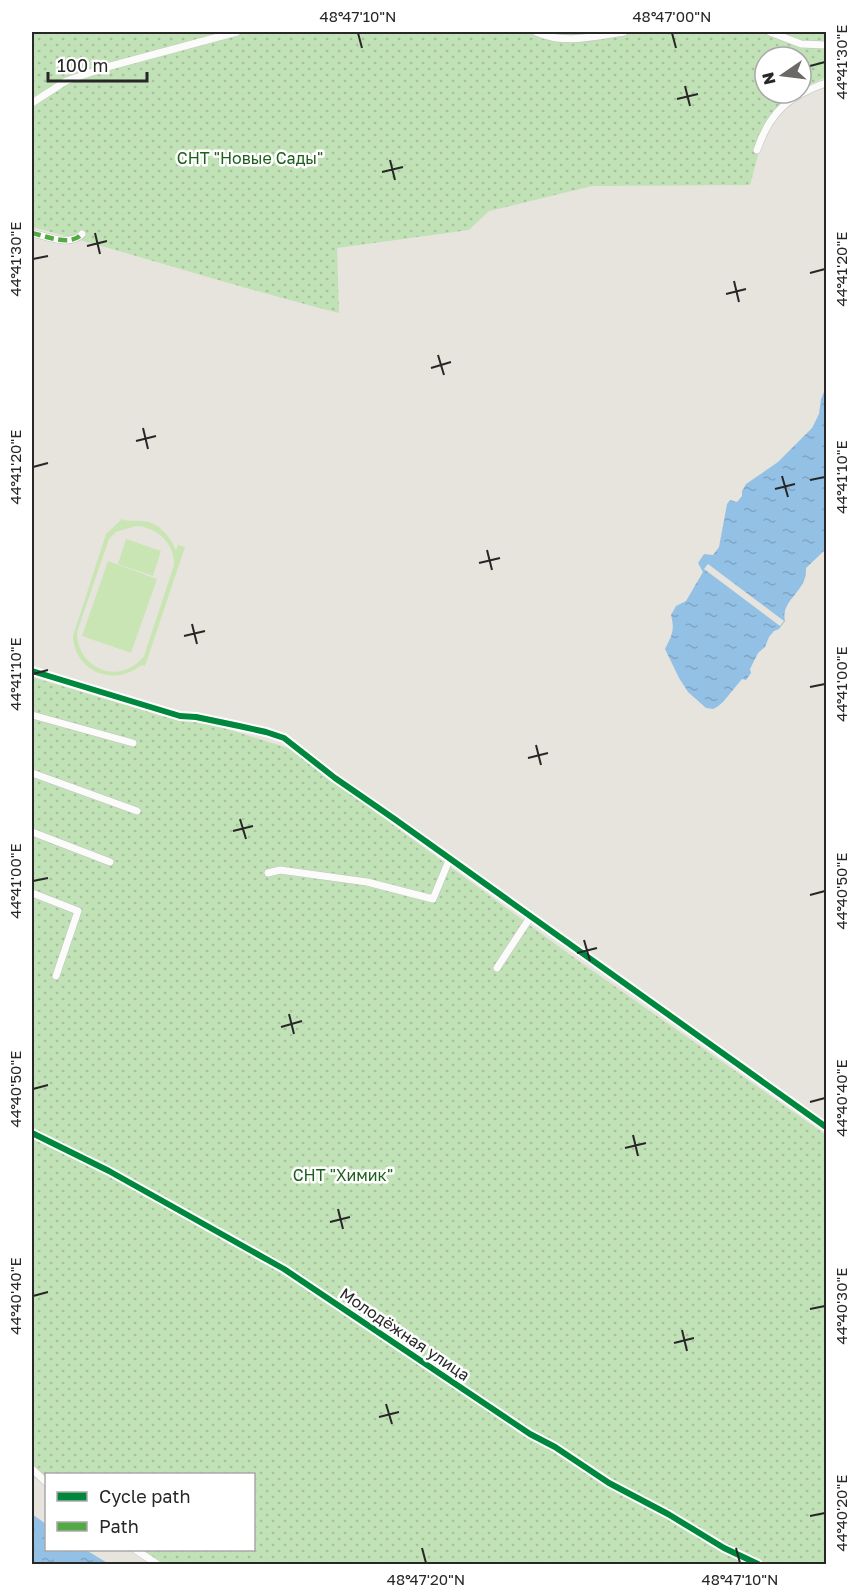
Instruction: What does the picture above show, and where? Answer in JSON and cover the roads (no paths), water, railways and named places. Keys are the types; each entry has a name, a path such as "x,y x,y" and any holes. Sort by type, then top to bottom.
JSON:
{"street":[{"path":"32,103 66,81 96,70 237,32"},
{"path":"536,32 568,39 624,32"},
{"path":"770,32 801,44 826,45"},
{"path":"757,150 767,126 789,100 826,83"},
{"path":"32,232 66,240 75,239 82,234"},
{"path":"32,671 180,716 239,726 284,738 335,778 826,1127"},
{"path":"32,715 133,743"},
{"path":"32,773 137,811"},
{"path":"32,832 110,862"},
{"path":"268,873 280,870 367,882 433,899 450,858"},
{"path":"32,893 78,911 56,976"},
{"path":"497,968 531,916"},
{"name":"Молодёжная улица","path":"32,1133 109,1171 284,1269 530,1434 555,1447 609,1483 724,1548 758,1564"},
{"path":"32,1469 45,1481"},
{"path":"138,1551 157,1564"}],"water":[{"path":"826,387 826,549 806,568 803,584 786,609 785,621 779,629 774,631 765,647 758,653 746,680 742,679 717,707 706,708 688,692 665,649 672,632 671,615 676,606 686,601 703,572 698,563 704,554 713,555 719,547 727,504 730,500 737,502 746,484 778,462 812,428 819,414 821,399"},
{"path":"32,1514 45,1523 45,1551 88,1551 109,1564 32,1564"}],"park label":[{"name":"СНТ \"Новые Сады\"","path":"250,158"},
{"name":"СНТ \"Химик\"","path":"343,1175"}]}
